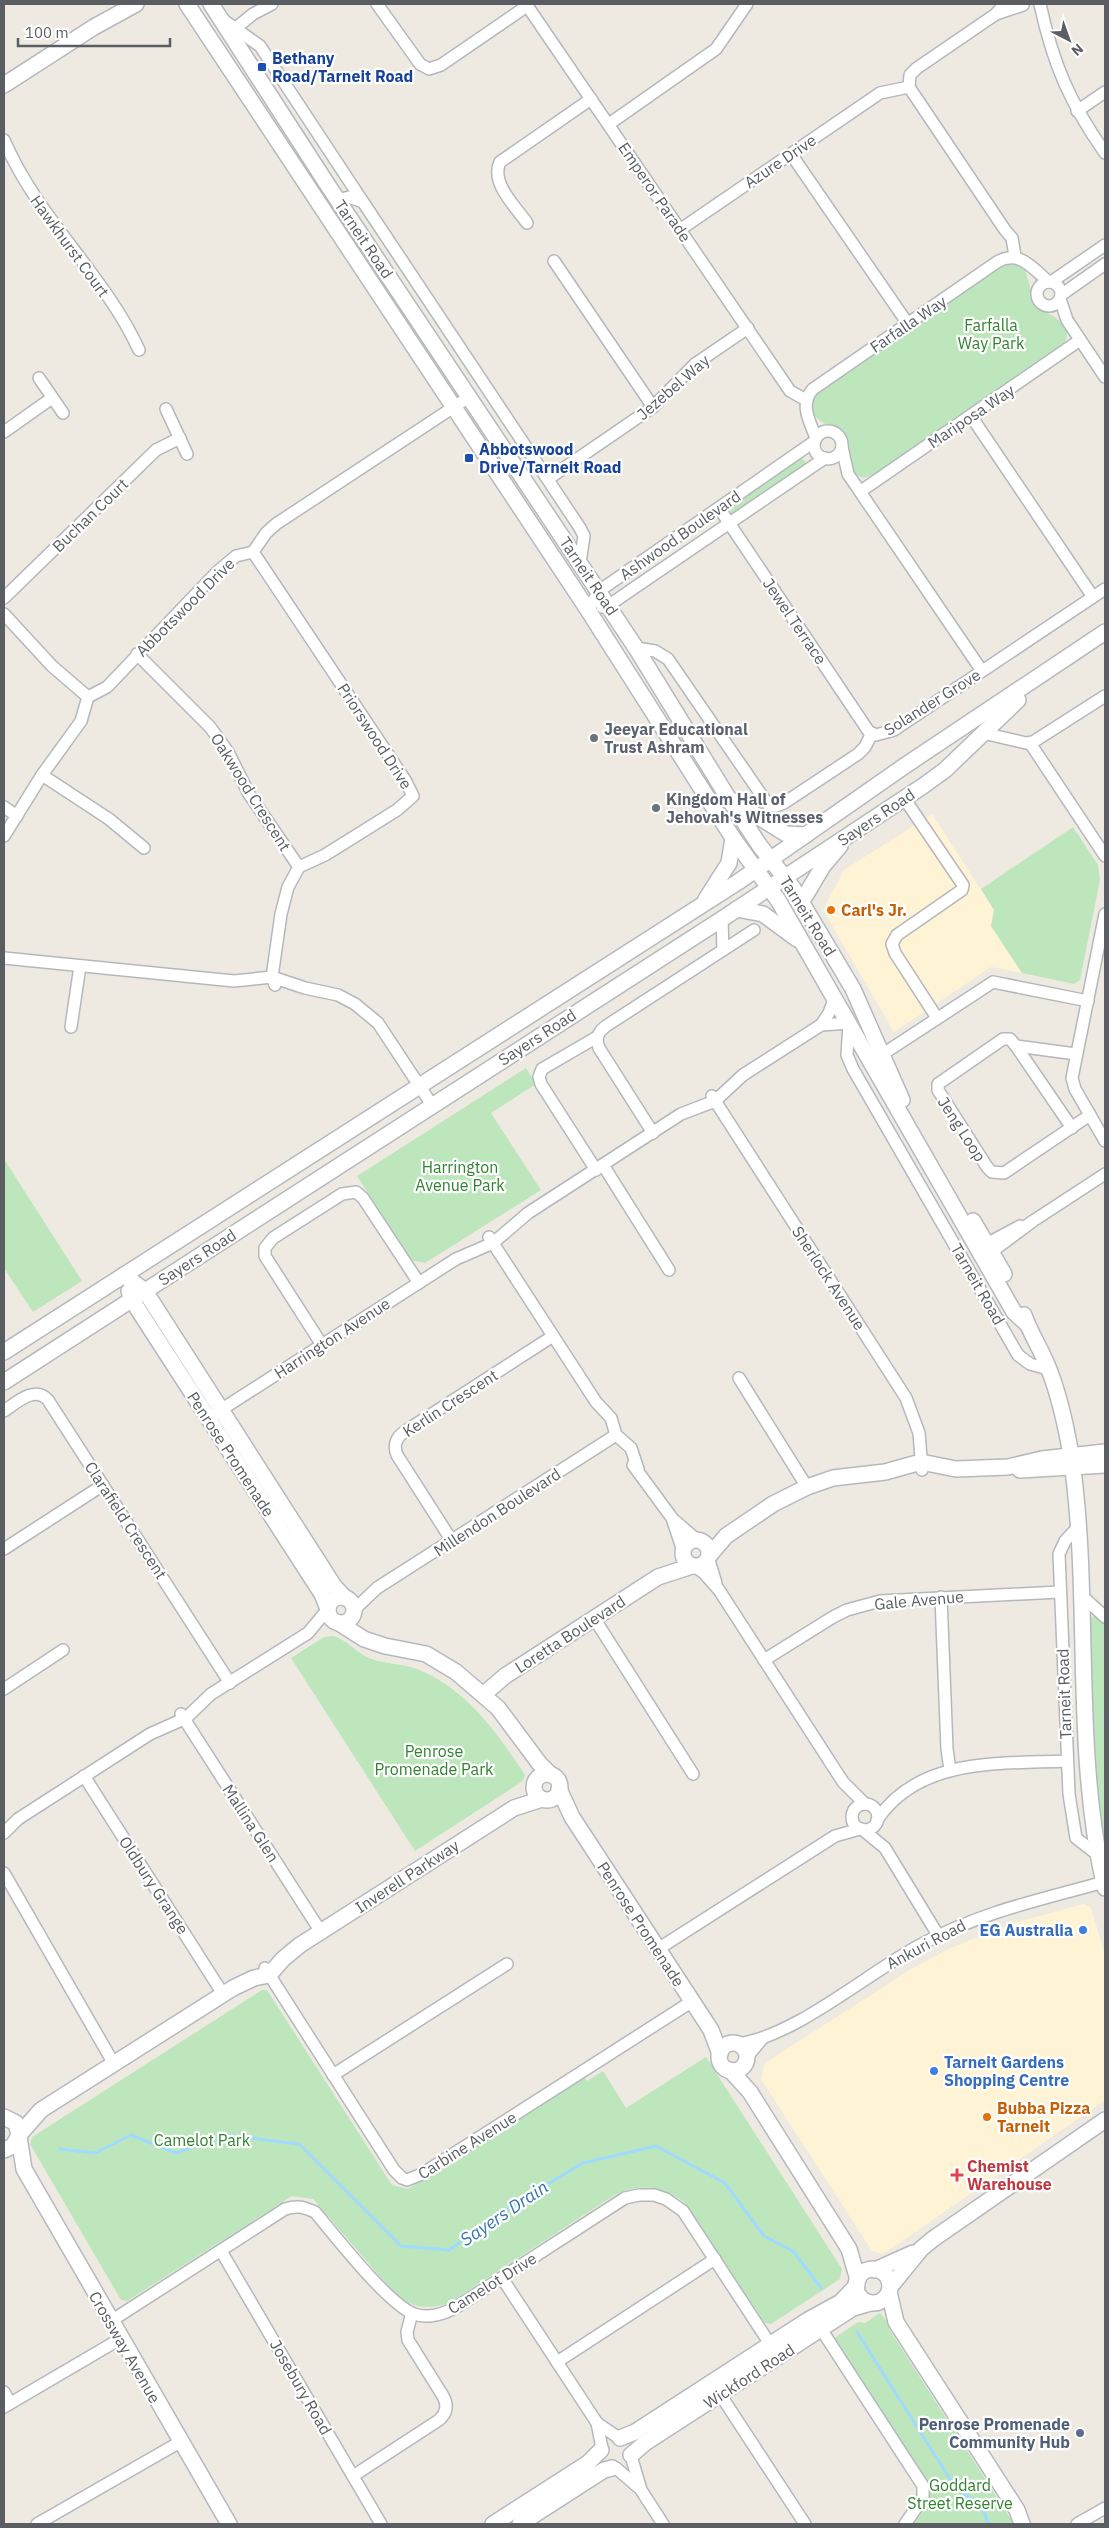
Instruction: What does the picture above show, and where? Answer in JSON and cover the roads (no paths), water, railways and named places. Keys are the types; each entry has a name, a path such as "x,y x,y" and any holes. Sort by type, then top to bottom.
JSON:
{"main road":[{"path":"4,85 94,27 125,4"},
{"path":"94,27 136,4"},
{"name":"Tarneit Road","path":"187,4 588,610 733,838 770,888 934,1169 985,1251 1014,1312 1027,1324 1048,1369 1071,1461 1081,1595 1090,1789 1098,1855 1104,1885"},
{"name":"Tarneit Road","path":"210,4 338,200 599,591 727,796 785,877 853,989 924,1152"},
{"path":"338,200 334,208 336,216 381,285 396,322"},
{"name":"Sayers Road","path":"4,1352 755,870 1105,632"},
{"name":"Sayers Road","path":"4,1382 770,888 904,798 945,770 1052,669"},
{"path":"727,796 786,834 806,835"},
{"path":"801,903 824,866 849,835"},
{"path":"702,904 729,863 733,838"},
{"path":"737,909 763,914 803,943"},
{"path":"124,1275 145,1291"},
{"name":"Penrose Promenade","path":"124,1275 132,1300 334,1586 350,1605 356,1623 372,1640"},
{"name":"Penrose Promenade","path":"145,1291 214,1414 322,1594 328,1609"},
{"path":"736,1528 688,1543 683,1551 684,1560 693,1566 703,1565 718,1542 736,1528 782,1499 806,1487 838,1477 886,1472 901,1477 922,1466 942,1475 956,1469 1008,1467 1024,1470 1105,1452"},
{"path":"1071,1461 1105,1465"},
{"path":"697,1540 705,1544 709,1556"},
{"name":"Loretta Boulevard","path":"658,1578 683,1551"},
{"name":"Loretta Boulevard","path":"484,1694 505,1676 658,1578 693,1566"},
{"path":"334,1600 350,1605 350,1619 338,1622 330,1616 328,1609 334,1600"},
{"name":"Penrose Promenade","path":"338,1622 357,1635 385,1646 426,1654 456,1672 484,1694 510,1722 529,1751 551,1774"},
{"name":"Penrose Promenade","path":"529,1751 534,1784"},
{"path":"543,1774 551,1774 557,1779 560,1789 554,1798 544,1799 535,1792 534,1784 543,1774"},
{"name":"Inverell Parkway","path":"514,1808 534,1784"},
{"name":"Penrose Promenade","path":"560,1789 572,1817 711,2030 720,2054"},
{"name":"Penrose Promenade","path":"544,1799 572,1817"},
{"name":"Inverell Parkway","path":"267,1971 300,1945 514,1808 544,1799"},
{"path":"4,2151 13,2146 19,2136 42,2110 228,1991 267,1971"},
{"name":"Penrose Promenade","path":"711,2030 736,2044"},
{"path":"750,2092 744,2049 736,2044 725,2046 720,2054 722,2065 730,2070 750,2092 849,2248 875,2270 886,2276 896,2322 1020,2517 1033,2524"},
{"path":"730,2070 740,2068 746,2060"},
{"path":"5,2116 42,2110"},
{"path":"5,2116 16,2123 19,2136"},
{"path":"857,2283 863,2273 875,2270 921,2248 1105,2120"},
{"name":"Crossway Avenue","path":"19,2136 24,2169"},
{"name":"Crossway Avenue","path":"4,2151 24,2169 120,2339 229,2524"},
{"path":"849,2248 860,2296 896,2322"},
{"path":"870,2303 882,2300 921,2248"},
{"name":"Wickford Road","path":"631,2456 770,2344 840,2302 857,2283"},
{"name":"Wickford Road","path":"619,2438 635,2432 716,2388 821,2329 853,2308 870,2303"},
{"path":"493,2524 516,2521 604,2470 626,2465 631,2456 628,2442 619,2438 608,2440 591,2461 516,2521"},
{"path":"602,2449 604,2463 614,2468"}],"street":[{"path":"241,31 258,13 272,4"},
{"path":"378,4 416,59 424,68 429,69 441,65 526,5"},
{"path":"609,124 716,49 747,4"},
{"path":"996,14 1004,4"},
{"path":"1044,26 1025,4 996,14 916,68 908,83 1005,230 1011,257 1024,260 1030,268 1050,282 1058,285 1067,320 1105,377"},
{"path":"1040,4 1044,26 1063,80 1077,111 1105,154"},
{"name":"Emperor Parade","path":"526,5 785,381 808,397"},
{"name":"Tarneit Road","path":"220,18 260,46 276,68 548,479 583,534 580,562"},
{"name":"Azure Drive","path":"681,229 880,94 908,83"},
{"path":"1077,111 1105,92"},
{"path":"527,223 498,181 497,172 500,162 591,99"},
{"name":"Hawkhurst Court","path":"4,140 24,181 49,218 96,280 129,329 139,350"},
{"path":"791,154 908,324"},
{"path":"338,200 350,197 364,202"},
{"path":"1037,291 1041,284 1050,282 1105,245"},
{"name":"Farfalla Way","path":"808,397 908,324 1011,257"},
{"path":"554,261 653,407"},
{"path":"1047,306 1055,305 1061,297 1105,264"},
{"path":"1030,268 1038,299 1067,320"},
{"name":"Jezebel Way","path":"548,479 653,407 695,364 748,328"},
{"name":"Mariposa Way","path":"861,492 1080,340"},
{"path":"39,378 63,413"},
{"name":"Abbotswood Drive","path":"88,697 107,687 217,572 236,556 253,552 266,533 276,524 469,397"},
{"path":"808,397 808,415 818,453 848,474 982,671"},
{"path":"4,432 52,398"},
{"path":"166,409 187,454"},
{"path":"808,415 841,440 848,474"},
{"path":"971,416 1093,597"},
{"path":"816,440 821,433 832,432"},
{"name":"Buchan Court","path":"4,598 156,450 180,438"},
{"name":"Ashwood Boulevard","path":"588,610 599,591 816,440"},
{"path":"825,458 838,454 842,447"},
{"name":"Ashwood Boulevard","path":"588,610 608,606 825,458"},
{"name":"Jewel Terrace","path":"719,508 872,734"},
{"name":"Priorswood Drive","path":"253,552 405,780 413,796 397,810 325,855 299,867"},
{"name":"Solander Grove","path":"636,648 655,651 668,659 763,801 771,806 784,803 858,754 872,734 880,735 894,730 1105,589"},
{"path":"4,614 52,666 88,697 81,721 42,775 4,836"},
{"name":"Oakwood Crescent","path":"137,654 210,727 228,752 249,794 299,867"},
{"path":"983,733 1030,743 1040,739 1105,696"},
{"path":"1030,743 1105,856"},
{"path":"42,775 108,819 144,848"},
{"path":"904,798 963,885 962,890 897,935 892,944 895,953 937,1018"},
{"path":"4,807 17,816"},
{"path":"275,980 281,914 288,887 299,867"},
{"path":"1105,914 1104,934 1072,1078 1075,1089 1105,1141"},
{"path":"722,919 723,950"},
{"path":"669,1270 600,1167 541,1084 539,1077 542,1069 597,1037 606,1026 754,930"},
{"path":"4,958 234,982 260,987 275,980"},
{"path":"71,1027 80,966"},
{"path":"275,980 290,989 305,988 338,995 368,1013 383,1031 432,1105"},
{"path":"882,1054 993,982 1088,1000"},
{"name":"Harrington Avenue","path":"214,1414 456,1259 491,1240 528,1212 681,1114 713,1098 743,1074 821,1025 830,1013 835,997"},
{"name":"Tarneit Road","path":"849,1023 847,1056 852,1069 1018,1355 1030,1364 1048,1369"},
{"name":"Harrington Avenue","path":"821,1025 849,1023"},
{"path":"597,1037 599,1048 654,1132"},
{"name":"Jeng Loop","path":"1076,1054 1016,1046 1010,1039 1003,1039 938,1084 940,1097 992,1172 1004,1173 1090,1115"},
{"path":"1016,1046 1072,1128"},
{"name":"Sherlock Avenue","path":"713,1098 906,1398 917,1425 922,1466"},
{"path":"985,1251 1011,1229 1033,1221 1105,1174"},
{"path":"322,1345 265,1256 266,1245 281,1233 342,1194 356,1192 363,1198 418,1283"},
{"path":"491,1240 596,1402 610,1418 614,1437 631,1448 638,1469 672,1518 697,1540"},
{"name":"Kerlin Crescent","path":"452,1541 398,1458 395,1448 396,1440 404,1432 553,1336"},
{"path":"739,1378 806,1487"},
{"name":"Clarafield Crescent","path":"4,1411 31,1395 37,1394 46,1397 230,1683"},
{"name":"Millendon Boulevard","path":"350,1605 614,1437"},
{"path":"4,1549 103,1485"},
{"path":"672,1518 683,1551"},
{"name":"Tarneit Road","path":"1077,1528 1060,1548 1059,1592 1067,1761 1074,1832 1080,1842 1098,1855"},
{"path":"709,1556 719,1590"},
{"path":"693,1566 719,1590 843,1782 866,1804 876,1810 877,1821 885,1848 938,1935"},
{"name":"Gale Avenue","path":"764,1660 847,1610 880,1601 1059,1592"},
{"path":"1081,1595 1105,1617"},
{"path":"941,1597 947,1749 950,1770"},
{"path":"308,1633 328,1609"},
{"path":"594,1618 693,1774"},
{"path":"4,1833 18,1819 150,1734 162,1722 183,1716 195,1700 211,1694 230,1683 308,1633 338,1622"},
{"path":"4,1688 63,1650"},
{"name":"Mallina Glen","path":"183,1716 321,1932"},
{"path":"658,1950 835,1836 871,1828 895,1798 921,1781 950,1770 984,1765 1067,1761"},
{"name":"Oldbury Grange","path":"84,1776 228,1991"},
{"path":"843,1782 854,1823 885,1848"},
{"path":"835,1836 856,1807 895,1798"},
{"path":"4,1823 18,1819"},
{"path":"4,1873 114,2064"},
{"name":"Ankuri Road","path":"736,2044 762,2039 813,2012 904,1954 938,1935 1019,1903 1104,1885"},
{"path":"333,2075 507,1964"},
{"name":"Carbine Avenue","path":"267,1971 394,2170 404,2180 411,2180 691,2002"},
{"name":"Ankuri Road","path":"746,2060 762,2039"},
{"name":"Camelot Drive","path":"412,2314 428,2316 443,2314 617,2203 639,2195 661,2197 678,2207 715,2259 770,2344"},
{"path":"111,2321 285,2209 303,2206 315,2212 388,2295 412,2314 407,2332 408,2340 443,2396 446,2404 445,2412 439,2420 352,2476"},
{"name":"Josebury Road","path":"221,2251 381,2524"},
{"path":"557,2362 715,2259"},
{"path":"502,2278 597,2423 602,2449"},
{"path":"821,2329 923,2486 923,2498 905,2524"},
{"path":"4,2392 7,2405 120,2339"},
{"path":"716,2388 805,2524"},
{"path":"597,2423 619,2438"},
{"path":"37,2524 180,2442"},
{"path":"631,2456 641,2490 663,2524"},
{"path":"614,2468 641,2490"},
{"path":"1078,2524 1105,2508"}],"waterway":[{"name":"Sayers Drain","path":"59,2149 95,2153 131,2135 176,2153 226,2135 299,2144 401,2246 449,2250 517,2202 583,2163 656,2146 725,2183 764,2236 793,2251 821,2288"},
{"name":"Sayers Drain","path":"857,2332 950,2479 957,2489 983,2507 987,2521 990,2524"}],"place":[{"name":"Bethany Road/Tarneit Road","path":"262,67"},
{"name":"Abbotswood Drive/Tarneit Road","path":"469,458"},
{"name":"Jeeyar Educational Trust Ashram","path":"594,738"},
{"name":"Kingdom Hall of Jehovah's Witnesses","path":"656,808"},
{"name":"Carl's Jr.","path":"831,910"},
{"name":"EG Australia","path":"1083,1930"},
{"name":"Tarneit Gardens Shopping Centre","path":"934,2071"},
{"name":"Bubba Pizza Tarneit","path":"987,2117"},
{"name":"Chemist Warehouse","path":"957,2175"},
{"name":"Penrose Promenade Community Hub","path":"1080,2433"}],"park label":[{"name":"Farfalla Way Park","path":"991,334"},
{"name":"Harrington Avenue Park","path":"460,1176"},
{"name":"Penrose Promenade Park","path":"434,1760"},
{"name":"Camelot Park","path":"202,2140"},
{"name":"Goddard Street Reserve","path":"960,2494"}]}
